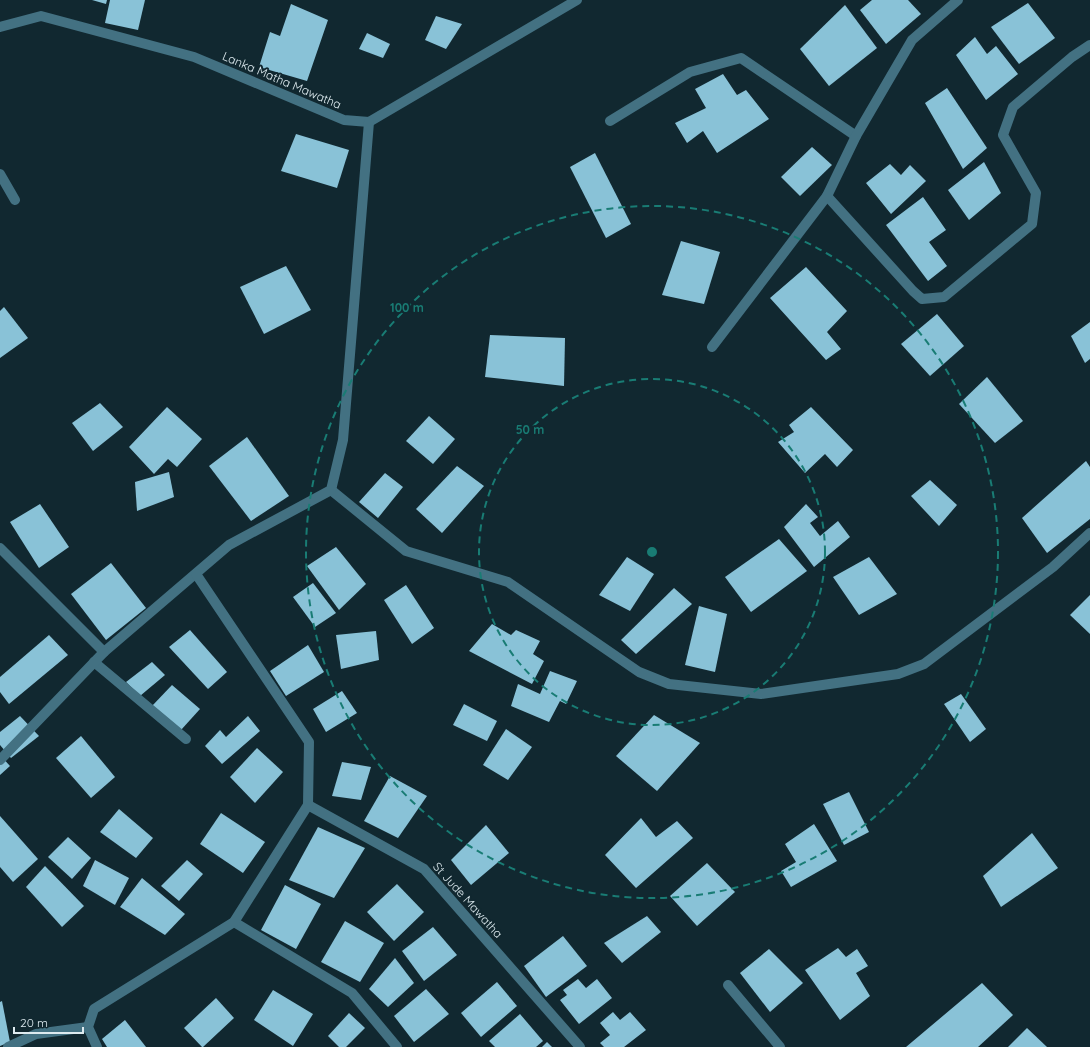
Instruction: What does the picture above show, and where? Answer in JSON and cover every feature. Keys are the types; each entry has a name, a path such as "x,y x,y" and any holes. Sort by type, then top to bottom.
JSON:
{"street":[{"path":"0,760 104,652 229,545 332,490 343,440 369,122 577,0"},
{"path":"712,347 827,196 856,136 912,40 958,0"},
{"name":"Lanka Matha Mawatha","path":"0,27 41,16 194,57 344,120 369,122"},
{"path":"827,196 922,299 944,297 1032,224 1036,193 1003,135 1013,107 1072,57 1090,45"},
{"path":"610,121 690,72 741,58 856,136"},
{"path":"0,174 15,200"},
{"path":"332,490 406,551 508,582 639,672 669,684 760,694 898,674 924,664 1053,567 1090,533"},
{"path":"0,548 104,652"},
{"path":"97,1047 88,1027 94,1009 234,922 308,805 309,742 196,574"},
{"path":"94,662 186,739"},
{"name":"St Jude Mawatha","path":"308,805 424,869 580,1047"},
{"path":"234,922 352,993 397,1047"},
{"path":"728,985 780,1047"},
{"path":"8,1047 36,1034 88,1027"}],"building":[{"path":"92,0 107,0 106,4"},
{"path":"110,0 145,0 138,30 105,23"},
{"path":"872,0 908,0 921,14 886,44 860,10"},
{"path":"1028,3 1055,38 1019,64 991,27"},
{"path":"291,4 328,20 307,81 259,67 270,32 280,36"},
{"path":"845,5 877,48 829,86 800,49"},
{"path":"436,16 462,24 446,49 425,40"},
{"path":"367,33 390,44 383,58 359,49"},
{"path":"975,37 987,54 996,46 1018,74 986,100 956,55"},
{"path":"723,74 737,95 746,90 769,119 717,153 703,131 687,143 675,123 706,108 695,89"},
{"path":"947,88 987,148 963,169 925,103"},
{"path":"296,134 349,150 337,188 281,171"},
{"path":"812,147 832,165 800,196 781,177"},
{"path":"595,153 631,224 606,238 570,167"},
{"path":"984,162 1001,193 969,220 948,190"},
{"path":"890,164 901,175 910,165 926,181 891,214 866,183"},
{"path":"923,197 946,230 929,242 947,266 928,281 886,225"},
{"path":"681,241 720,252 704,304 662,295"},
{"path":"286,266 311,310 264,334 240,287"},
{"path":"806,267 847,311 827,332 841,349 826,360 770,298"},
{"path":"4,307 28,338 0,358 0,311"},
{"path":"937,314 964,346 930,376 901,344"},
{"path":"1090,322 1090,359 1085,363 1071,336"},
{"path":"490,335 565,338 564,386 485,377"},
{"path":"987,377 1023,421 995,443 959,404"},
{"path":"100,403 123,427 93,451 72,423"},
{"path":"167,407 202,439 177,467 168,459 154,474 129,447"},
{"path":"811,407 853,450 837,467 825,454 805,473 778,442 794,432 789,425"},
{"path":"429,416 455,439 433,464 406,441"},
{"path":"247,437 289,496 251,521 209,466"},
{"path":"1086,461 1090,467 1090,519 1047,553 1022,518"},
{"path":"457,466 484,486 442,533 416,509"},
{"path":"169,472 174,497 137,511 135,482"},
{"path":"385,473 403,487 378,518 359,502"},
{"path":"930,480 957,505 939,526 911,496"},
{"path":"40,504 69,547 39,568 10,522"},
{"path":"806,504 818,517 810,523 820,536 838,521 850,537 814,567 784,527"},
{"path":"779,539 807,571 751,612 725,577"},
{"path":"336,547 366,584 339,610 307,566"},
{"path":"627,557 654,574 630,611 599,595"},
{"path":"869,557 897,594 859,615 833,577"},
{"path":"111,563 146,608 106,640 71,594"},
{"path":"313,583 336,613 315,627 293,597"},
{"path":"406,585 434,628 412,644 384,600"},
{"path":"674,588 692,604 636,654 621,640"},
{"path":"1090,595 1090,634 1070,615"},
{"path":"699,606 727,614 715,672 685,665"},
{"path":"492,624 511,635 516,630 540,641 533,654 544,661 532,684 469,651"},
{"path":"190,630 227,672 208,689 169,647"},
{"path":"376,631 379,660 341,669 336,635"},
{"path":"49,635 68,655 9,704 0,692 0,677"},
{"path":"308,645 324,672 286,696 270,671"},
{"path":"152,662 165,675 140,696 126,682"},
{"path":"550,671 577,681 566,704 560,701 549,722 511,706 518,684 540,694"},
{"path":"172,685 200,709 181,730 152,706"},
{"path":"342,691 357,713 326,732 313,709"},
{"path":"961,694 986,729 970,742 944,704"},
{"path":"464,704 497,721 487,741 453,725"},
{"path":"654,715 700,743 657,791 616,756"},
{"path":"20,716 39,736 11,758 0,745 0,732"},
{"path":"248,716 260,731 222,764 205,746 220,730 226,737"},
{"path":"506,729 532,747 508,780 483,765"},
{"path":"81,736 115,777 91,798 56,758"},
{"path":"257,748 283,772 255,803 230,777"},
{"path":"0,755 10,766 0,775"},
{"path":"342,762 371,767 361,800 332,796"},
{"path":"390,776 427,796 398,838 364,821"},
{"path":"849,792 869,832 844,845 823,804"},
{"path":"119,809 153,838 136,858 100,832"},
{"path":"221,813 265,842 243,873 200,844"},
{"path":"0,816 38,859 13,882 0,867"},
{"path":"641,818 656,837 677,821 693,838 636,888 605,855"},
{"path":"814,824 837,861 791,887 781,871 796,862 785,844"},
{"path":"486,825 509,853 471,885 451,860"},
{"path":"318,827 365,848 334,898 289,880"},
{"path":"1032,833 1058,868 1001,907 983,876"},
{"path":"68,837 91,858 72,879 48,857"},
{"path":"95,860 129,878 115,905 83,886"},
{"path":"187,860 203,874 179,901 161,886"},
{"path":"707,863 735,892 697,926 670,896"},
{"path":"45,866 84,906 62,927 26,887"},
{"path":"142,878 185,914 165,935 120,907"},
{"path":"397,884 424,912 394,941 367,912"},
{"path":"285,885 321,904 296,949 261,930"},
{"path":"647,916 661,932 622,963 604,943"},
{"path":"345,921 384,943 360,982 321,962"},
{"path":"433,927 457,955 424,981 402,951"},
{"path":"563,936 587,966 546,997 524,966"},
{"path":"838,948 846,957 857,949 868,966 856,973 870,996 840,1020 805,970"},
{"path":"769,949 803,983 770,1012 740,973"},
{"path":"395,958 414,983 388,1007 369,989"},
{"path":"578,979 586,988 597,979 612,998 579,1024 560,1000 567,995 563,990"},
{"path":"497,982 517,1006 481,1037 461,1013"},
{"path":"982,983 1013,1015 978,1047 906,1047"},
{"path":"426,989 449,1014 414,1042 394,1016"},
{"path":"273,990 313,1014 293,1046 254,1020"},
{"path":"216,998 234,1018 202,1047 184,1028"},
{"path":"2,1001 10,1042 0,1046 0,1002"},
{"path":"613,1012 620,1020 630,1012 646,1030 624,1047 604,1047 600,1043 610,1035 600,1023"},
{"path":"349,1013 365,1028 346,1047 339,1047 328,1036"},
{"path":"520,1014 543,1041 536,1047 495,1047 489,1041"},
{"path":"125,1020 146,1047 107,1047 102,1039"},
{"path":"1027,1028 1047,1047 1008,1047"},
{"path":"547,1042 552,1047 542,1047"}]}
